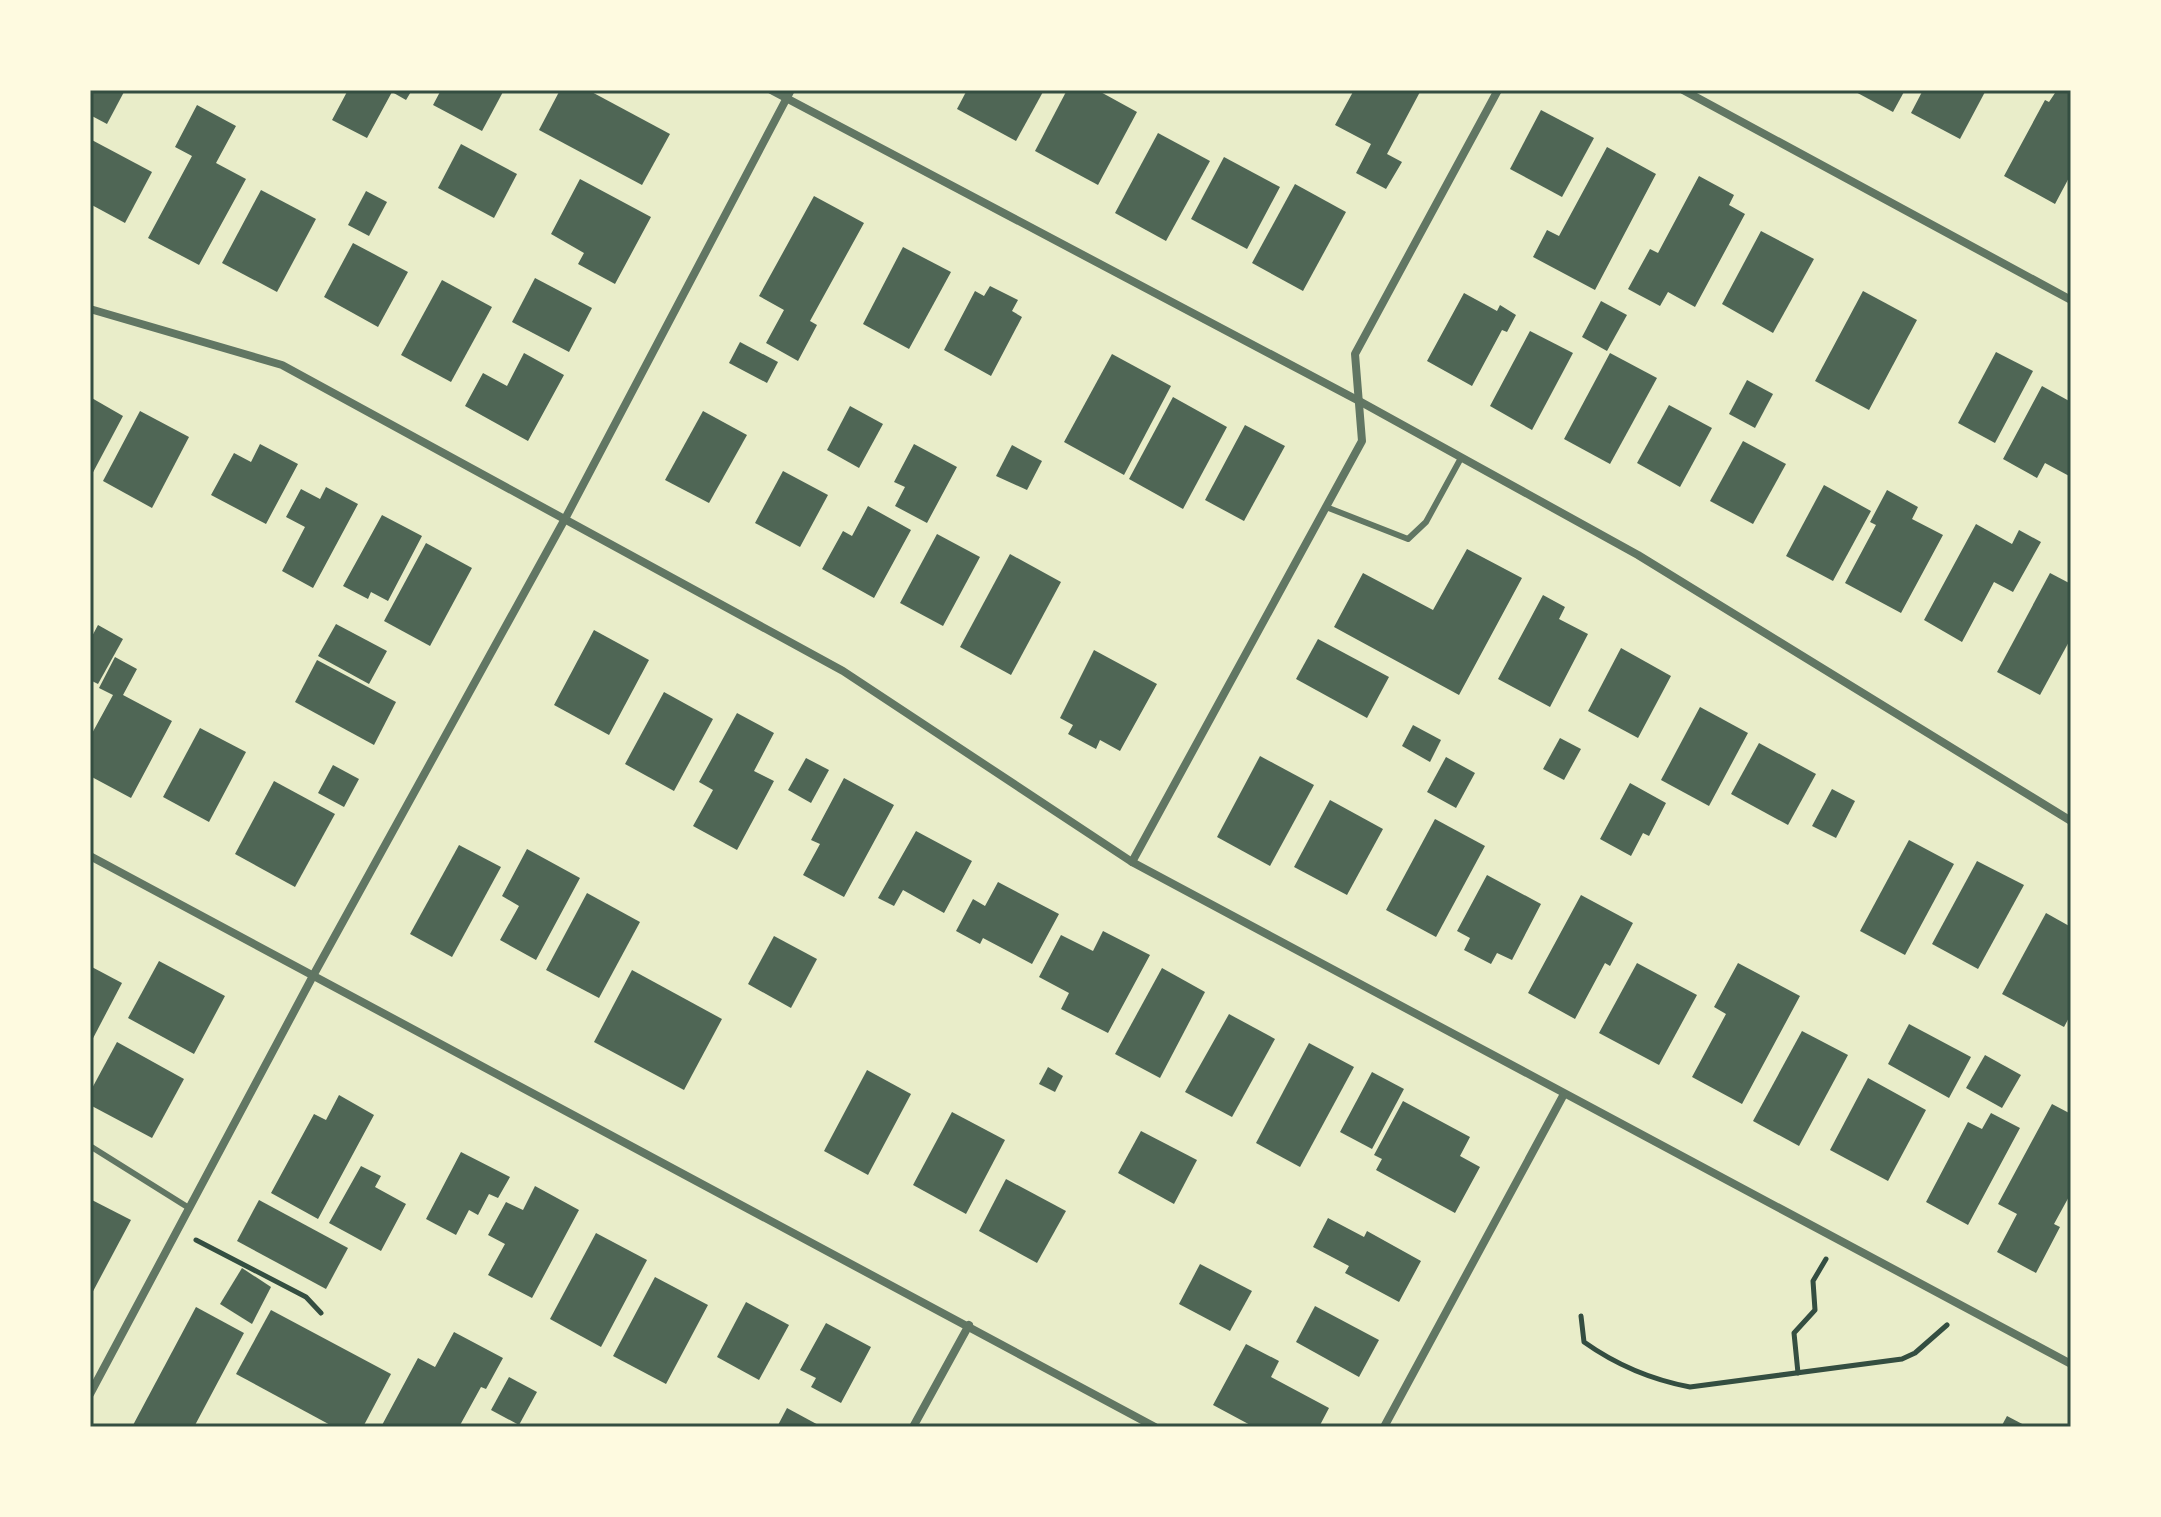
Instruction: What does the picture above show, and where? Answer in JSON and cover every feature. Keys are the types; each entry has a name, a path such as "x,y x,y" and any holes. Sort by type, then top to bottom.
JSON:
{"street":[{"path":"771,90 789,94 1638,555 2071,821"},
{"path":"1132,862 1362,441 1355,354 1498,90"},
{"path":"1683,90 2071,300"},
{"path":"90,1394 314,974 566,517 789,94"},
{"path":"90,309 282,365 566,517 843,671 1132,862 2071,1364"},
{"path":"90,856 1155,1427"},
{"path":"1384,1427 1564,1094"},
{"path":"913,1427 969,1325"}],"lane":[{"path":"1326,507 1408,539 1426,522 1461,458"},
{"path":"90,1146 189,1208"}],"path":[{"path":"177,1230 306,1297 321,1313"},
{"path":"1798,1373 1794,1333 1815,1310 1813,1281 1837,1239"},
{"path":"1581,1316 1584,1342 1612,1360 1670,1383 1690,1387 1902,1359 1915,1353 1965,1308"}],"building":[{"path":"90,90 125,90 107,124 90,115"},
{"path":"348,90 412,90 406,100 392,92 367,138 332,120"},
{"path":"441,90 504,90 482,131 433,105"},
{"path":"560,90 588,90 670,134 642,185 539,130"},
{"path":"967,90 1044,90 1016,141 957,109"},
{"path":"1067,90 1097,90 1137,112 1098,185 1035,151"},
{"path":"1354,90 1421,90 1387,154 1402,162 1386,189 1356,173 1371,144 1335,125"},
{"path":"1852,90 1905,90 1893,112"},
{"path":"1923,90 1986,90 1960,139 1911,113"},
{"path":"2057,90 2071,92 2071,174 2055,204 2004,176 2045,100 2049,102"},
{"path":"197,105 236,126 216,163 246,179 199,265 148,238 192,156 175,147"},
{"path":"1541,110 1594,138 1562,197 1510,169"},
{"path":"1158,133 1210,161 1166,241 1115,213"},
{"path":"90,139 152,172 125,223 90,204"},
{"path":"461,144 517,174 494,218 438,188"},
{"path":"1607,147 1656,174 1595,290 1533,257 1547,230 1559,236"},
{"path":"1224,157 1280,187 1247,249 1191,219"},
{"path":"1699,176 1734,195 1729,205 1745,214 1695,307 1668,292 1660,306 1628,289 1650,249 1658,253"},
{"path":"580,179 651,217 615,284 578,264 584,253 551,234"},
{"path":"1295,184 1346,212 1303,291 1252,263"},
{"path":"261,190 316,219 277,292 222,263"},
{"path":"366,191 387,202 369,236 348,225"},
{"path":"814,196 864,223 810,321 817,325 798,361 766,343 784,310 759,296"},
{"path":"1761,231 1814,259 1773,333 1722,304"},
{"path":"353,243 408,272 378,327 324,297"},
{"path":"903,247 951,272 909,349 863,324"},
{"path":"535,278 592,308 569,352 512,322"},
{"path":"442,280 492,307 451,382 401,355"},
{"path":"990,286 1018,300 1012,311 1022,317 991,376 944,350 975,291 984,296"},
{"path":"1863,291 1917,320 1869,410 1815,381"},
{"path":"1464,293 1497,311 1500,305 1516,315 1507,332 1502,330 1472,386 1427,361"},
{"path":"1601,301 1627,315 1607,351 1582,337"},
{"path":"1530,331 1573,353 1532,430 1490,406"},
{"path":"740,342 778,362 767,383 729,363"},
{"path":"1996,352 2033,371 1995,443 1958,423"},
{"path":"524,353 564,375 528,441 465,406 483,373 507,386"},
{"path":"1610,353 1657,378 1610,464 1564,439"},
{"path":"1112,354 1171,386 1124,475 1064,442"},
{"path":"1747,380 1773,394 1755,428 1729,414"},
{"path":"2042,386 2071,402 2071,477 2045,463 2037,478 2003,459"},
{"path":"90,397 123,416 90,478"},
{"path":"1173,397 1227,427 1183,509 1129,479"},
{"path":"1669,405 1712,428 1680,487 1637,463"},
{"path":"850,406 883,424 859,468 827,450"},
{"path":"140,411 189,437 152,508 103,481"},
{"path":"703,411 747,435 709,503 665,480"},
{"path":"1245,425 1285,446 1244,521 1205,500"},
{"path":"1743,441 1786,464 1753,524 1710,501"},
{"path":"260,444 298,464 266,524 211,495 234,453 251,462"},
{"path":"914,444 957,467 927,523 895,506 905,487 894,482"},
{"path":"1012,445 1042,461 1027,490 996,476"},
{"path":"783,471 828,495 800,547 755,523"},
{"path":"1824,485 1871,511 1833,581 1786,556"},
{"path":"326,487 358,504 313,588 282,571 305,527 286,517 301,489 320,499"},
{"path":"1887,490 1918,507 1912,519 1943,535 1901,613 1845,583 1876,525 1870,522"},
{"path":"868,506 911,530 874,598 822,569 843,531 852,536"},
{"path":"382,515 422,536 388,601 371,592 368,599 343,586"},
{"path":"1976,524 2012,544 2019,530 2041,542 2013,592 1994,582 1962,642 1924,620"},
{"path":"937,534 980,557 943,626 900,603"},
{"path":"426,543 472,568 430,646 384,621"},
{"path":"1467,549 1522,578 1459,695 1334,627 1363,573 1433,610"},
{"path":"1010,554 1061,582 1011,675 960,647"},
{"path":"2050,573 2071,584 2071,638 2040,695 1997,672"},
{"path":"1543,595 1565,607 1559,619 1588,634 1550,707 1498,679"},
{"path":"336,624 387,651 369,684 318,656"},
{"path":"98,625 123,639 98,684 90,680 90,640"},
{"path":"594,630 649,660 609,735 554,705"},
{"path":"1318,639 1389,677 1367,718 1296,679"},
{"path":"1621,648 1671,676 1638,738 1588,711"},
{"path":"1094,650 1157,684 1120,751 1100,740 1096,749 1068,734 1073,725 1060,718"},
{"path":"115,657 137,669 123,695 172,721 131,798 90,776 90,737 113,695 99,688"},
{"path":"317,660 396,702 374,745 295,702"},
{"path":"664,692 713,719 674,791 625,764"},
{"path":"1700,707 1748,733 1709,806 1661,780"},
{"path":"737,713 774,733 754,771 774,781 737,850 693,826 713,790 699,782"},
{"path":"1413,725 1441,740 1430,762 1402,746"},
{"path":"200,728 246,752 209,822 163,797"},
{"path":"1560,738 1581,749 1564,780 1543,769"},
{"path":"1759,743 1816,774 1788,825 1731,794"},
{"path":"1260,756 1314,785 1270,866 1217,837"},
{"path":"1446,757 1475,773 1456,808 1427,792"},
{"path":"806,758 829,770 811,803 788,790"},
{"path":"333,765 359,779 344,807 318,793"},
{"path":"844,778 894,805 844,897 803,875 820,844 811,840"},
{"path":"274,781 335,814 295,887 235,854"},
{"path":"1630,783 1666,803 1649,836 1643,833 1631,856 1600,839"},
{"path":"1832,789 1855,801 1836,838 1812,826"},
{"path":"1330,800 1383,829 1347,895 1294,867"},
{"path":"1435,819 1485,846 1436,937 1386,910"},
{"path":"916,831 972,861 944,913 903,890 894,906 878,898"},
{"path":"1909,840 1954,864 1905,955 1860,931"},
{"path":"459,845 501,867 452,957 410,934"},
{"path":"527,849 580,878 536,960 500,940 519,906 502,896"},
{"path":"1977,861 2024,885 1978,969 1932,944"},
{"path":"1487,875 1541,904 1512,960 1497,953 1491,964 1464,950 1470,938 1457,931"},
{"path":"998,882 1059,914 1032,964 983,938 980,944 956,931 973,899 985,906"},
{"path":"587,893 640,922 599,998 546,970"},
{"path":"1581,895 1633,923 1610,966 1605,963 1575,1019 1528,993"},
{"path":"2046,913 2071,927 2071,1014 2064,1027 2002,994"},
{"path":"1103,931 1150,955 1108,1033 1061,1009 1069,993 1039,977 1061,935 1093,951"},
{"path":"774,936 817,959 791,1008 748,984"},
{"path":"159,961 225,996 194,1054 128,1018"},
{"path":"1637,963 1697,995 1659,1065 1599,1033"},
{"path":"1738,963 1800,996 1742,1104 1692,1077 1726,1014 1714,1007"},
{"path":"90,966 122,983 90,1044"},
{"path":"1162,968 1205,992 1160,1078 1115,1054"},
{"path":"632,970 722,1019 684,1090 594,1042"},
{"path":"1229,1014 1275,1039 1232,1117 1185,1092"},
{"path":"1909,1024 1971,1057 1949,1098 1888,1064"},
{"path":"1802,1031 1848,1055 1799,1146 1753,1121"},
{"path":"117,1042 184,1079 152,1138 90,1105 90,1092"},
{"path":"1309,1043 1354,1067 1300,1167 1256,1143"},
{"path":"1985,1055 2021,1075 2002,1108 1966,1088"},
{"path":"1048,1067 1063,1076 1055,1092 1039,1084"},
{"path":"867,1070 911,1094 868,1175 824,1151"},
{"path":"1372,1072 1404,1089 1372,1149 1340,1132"},
{"path":"1868,1078 1926,1110 1888,1181 1830,1150"},
{"path":"339,1095 374,1115 318,1219 271,1193 314,1114 326,1120"},
{"path":"1403,1101 1470,1137 1460,1156 1480,1167 1455,1213 1376,1170 1382,1159 1374,1155"},
{"path":"2052,1104 2071,1114 2071,1193 2054,1224 2060,1227 2036,1273 1997,1252 2017,1214 1998,1204"},
{"path":"952,1112 1005,1140 966,1214 913,1185"},
{"path":"1991,1113 2020,1128 1968,1225 1926,1202 1968,1122 1982,1129"},
{"path":"1141,1131 1197,1160 1174,1204 1118,1173"},
{"path":"461,1152 510,1177 498,1198 489,1194 478,1215 469,1210 456,1235 426,1219"},
{"path":"361,1166 381,1176 375,1187 406,1204 381,1251 329,1223"},
{"path":"1006,1179 1066,1211 1037,1263 979,1231"},
{"path":"535,1186 579,1210 532,1298 488,1275 505,1244 488,1235 506,1202 523,1210"},
{"path":"90,1199 131,1220 90,1297"},
{"path":"259,1200 348,1248 326,1289 237,1241"},
{"path":"1328,1218 1364,1237 1367,1231 1421,1261 1399,1302 1345,1273 1349,1266 1313,1247"},
{"path":"596,1233 647,1260 601,1347 550,1319"},
{"path":"1200,1264 1252,1291 1230,1331 1179,1304"},
{"path":"242,1268 271,1287 252,1324 220,1304"},
{"path":"655,1277 708,1305 666,1384 613,1356"},
{"path":"746,1302 789,1325 759,1380 717,1357"},
{"path":"1315,1306 1379,1340 1359,1377 1296,1342"},
{"path":"196,1307 244,1333 194,1427 132,1427"},
{"path":"271,1310 391,1374 363,1427 334,1427 236,1374"},
{"path":"826,1323 871,1347 841,1403 811,1387 816,1378 800,1370"},
{"path":"454,1332 503,1358 486,1389 481,1387 459,1427 381,1427 418,1358 435,1367"},
{"path":"1246,1344 1279,1361 1271,1377 1329,1408 1319,1427 1254,1427 1213,1405"},
{"path":"509,1377 537,1392 519,1425 491,1410"},
{"path":"787,1408 822,1427 777,1427"},
{"path":"2007,1416 2028,1427 2001,1427"}]}
